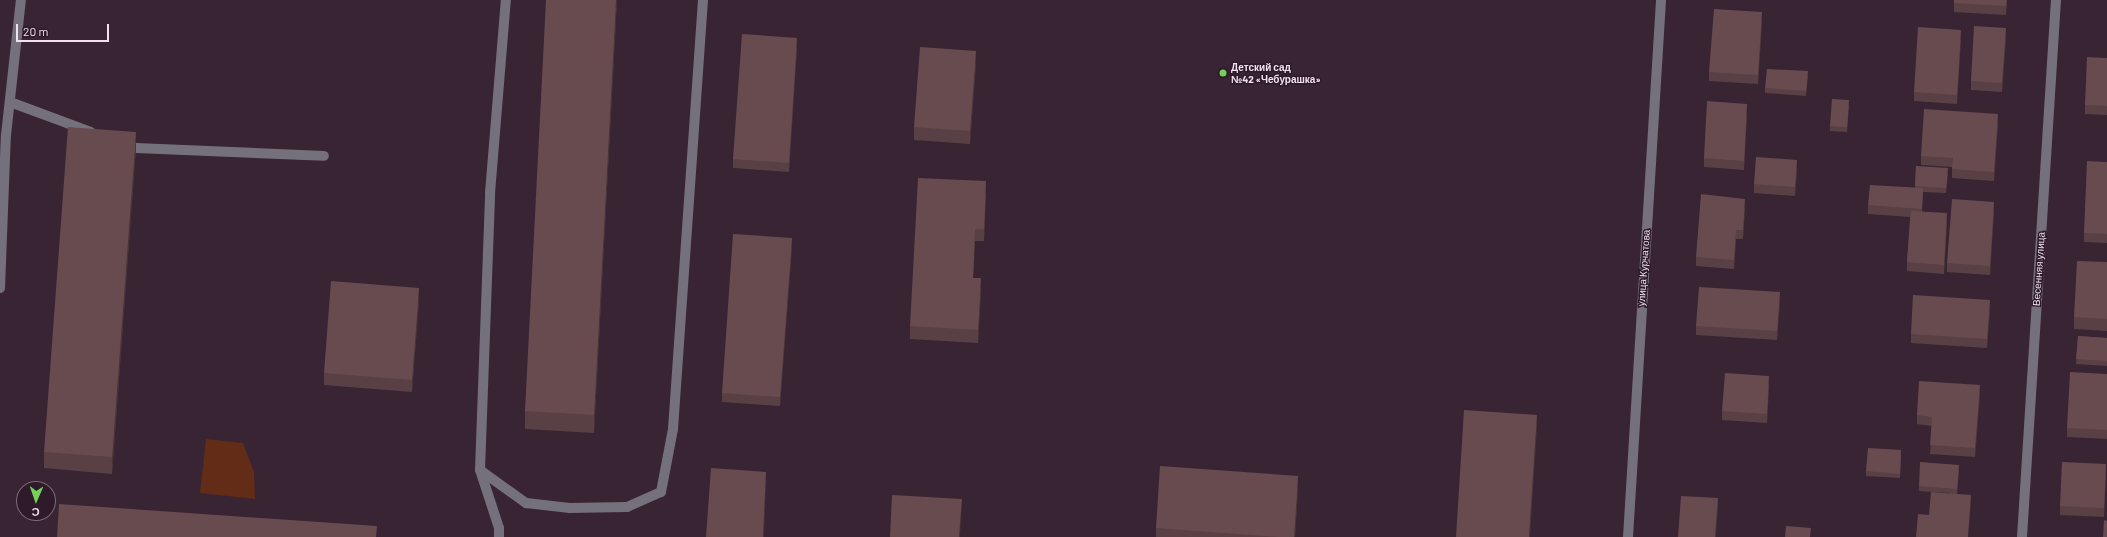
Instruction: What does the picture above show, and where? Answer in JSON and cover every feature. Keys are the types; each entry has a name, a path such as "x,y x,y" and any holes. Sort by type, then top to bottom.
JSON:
{"street":[{"path":"0,288 10,102 21,0"},
{"path":"499,537 499,528 480,470 490,193 506,0"},
{"path":"480,470 526,503 570,508 627,507 661,492 673,429 703,0"},
{"name":"улица Курчатова","path":"1628,537 1661,0"},
{"name":"Весенняя улица","path":"2022,537 2056,0"},
{"path":"10,102 99,135"},
{"path":"114,140 136,148 324,156"}],"shaded area":[{"path":"206,439 243,443 254,472 255,499 200,493"}],"building":[{"path":"546,0 616,0 594,415 525,411"},
{"path":"1954,0 2006,0 2006,6 1954,3"},
{"path":"1714,9 1762,12 1758,75 1709,72"},
{"path":"1974,26 2006,28 2002,83 1971,81"},
{"path":"1918,27 1961,30 1957,95 1914,92"},
{"path":"742,34 797,38 789,163 733,159"},
{"path":"920,47 976,51 970,131 914,127"},
{"path":"2087,57 2107,58 2107,106 2085,105"},
{"path":"1767,69 1808,71 1806,91 1765,88"},
{"path":"1832,99 1849,100 1847,127 1830,126"},
{"path":"1707,101 1747,104 1744,161 1704,158"},
{"path":"1924,109 1998,114 1994,172 1952,169 1953,158 1921,156"},
{"path":"68,127 136,132 112,457 44,452"},
{"path":"1756,157 1797,160 1795,187 1754,184"},
{"path":"2087,161 2107,162 2107,234 2084,233"},
{"path":"1916,166 1948,168 1946,188 1915,186"},
{"path":"918,178 986,181 984,229 975,229 973,278 981,278 978,330 910,326"},
{"path":"1870,185 1923,188 1922,209 1868,205"},
{"path":"1701,194 1745,199 1743,230 1736,230 1734,260 1696,257"},
{"path":"1952,199 1994,202 1990,266 1947,263"},
{"path":"1911,211 1947,213 1944,265 1907,262"},
{"path":"733,234 792,238 780,397 722,393"},
{"path":"2077,261 2107,262 2107,319 2074,317"},
{"path":"331,281 419,288 412,380 324,373"},
{"path":"1699,287 1780,292 1777,331 1696,326"},
{"path":"1913,295 1990,300 1987,339 1911,334"},
{"path":"2078,336 2107,338 2107,361 2076,359"},
{"path":"2070,372 2107,374 2107,430 2067,428"},
{"path":"1725,373 1769,376 1767,414 1722,411"},
{"path":"1919,381 1980,385 1975,448 1930,445 1932,417 1917,415"},
{"path":"1464,410 1537,415 1529,537 1456,537"},
{"path":"1868,448 1901,450 1900,474 1866,471"},
{"path":"1920,462 1959,465 1957,489 1919,486"},
{"path":"2062,462 2106,464 2104,508 2060,506"},
{"path":"1160,466 1298,476 1294,537 1156,528"},
{"path":"711,468 766,472 763,537 706,537"},
{"path":"1931,492 1971,495 1968,537 1916,537 1918,514 1929,515"},
{"path":"892,495 962,499 959,537 890,537"},
{"path":"1681,496 1718,498 1715,537 1678,537"},
{"path":"59,504 377,526 376,537 57,537"},
{"path":"2104,520 2107,521 2107,537 2103,537"},
{"path":"1786,526 1811,528 1810,537 1785,537"}],"place":[{"name":"Детский сад №42 «Чебурашка»","path":"1223,73"}]}
